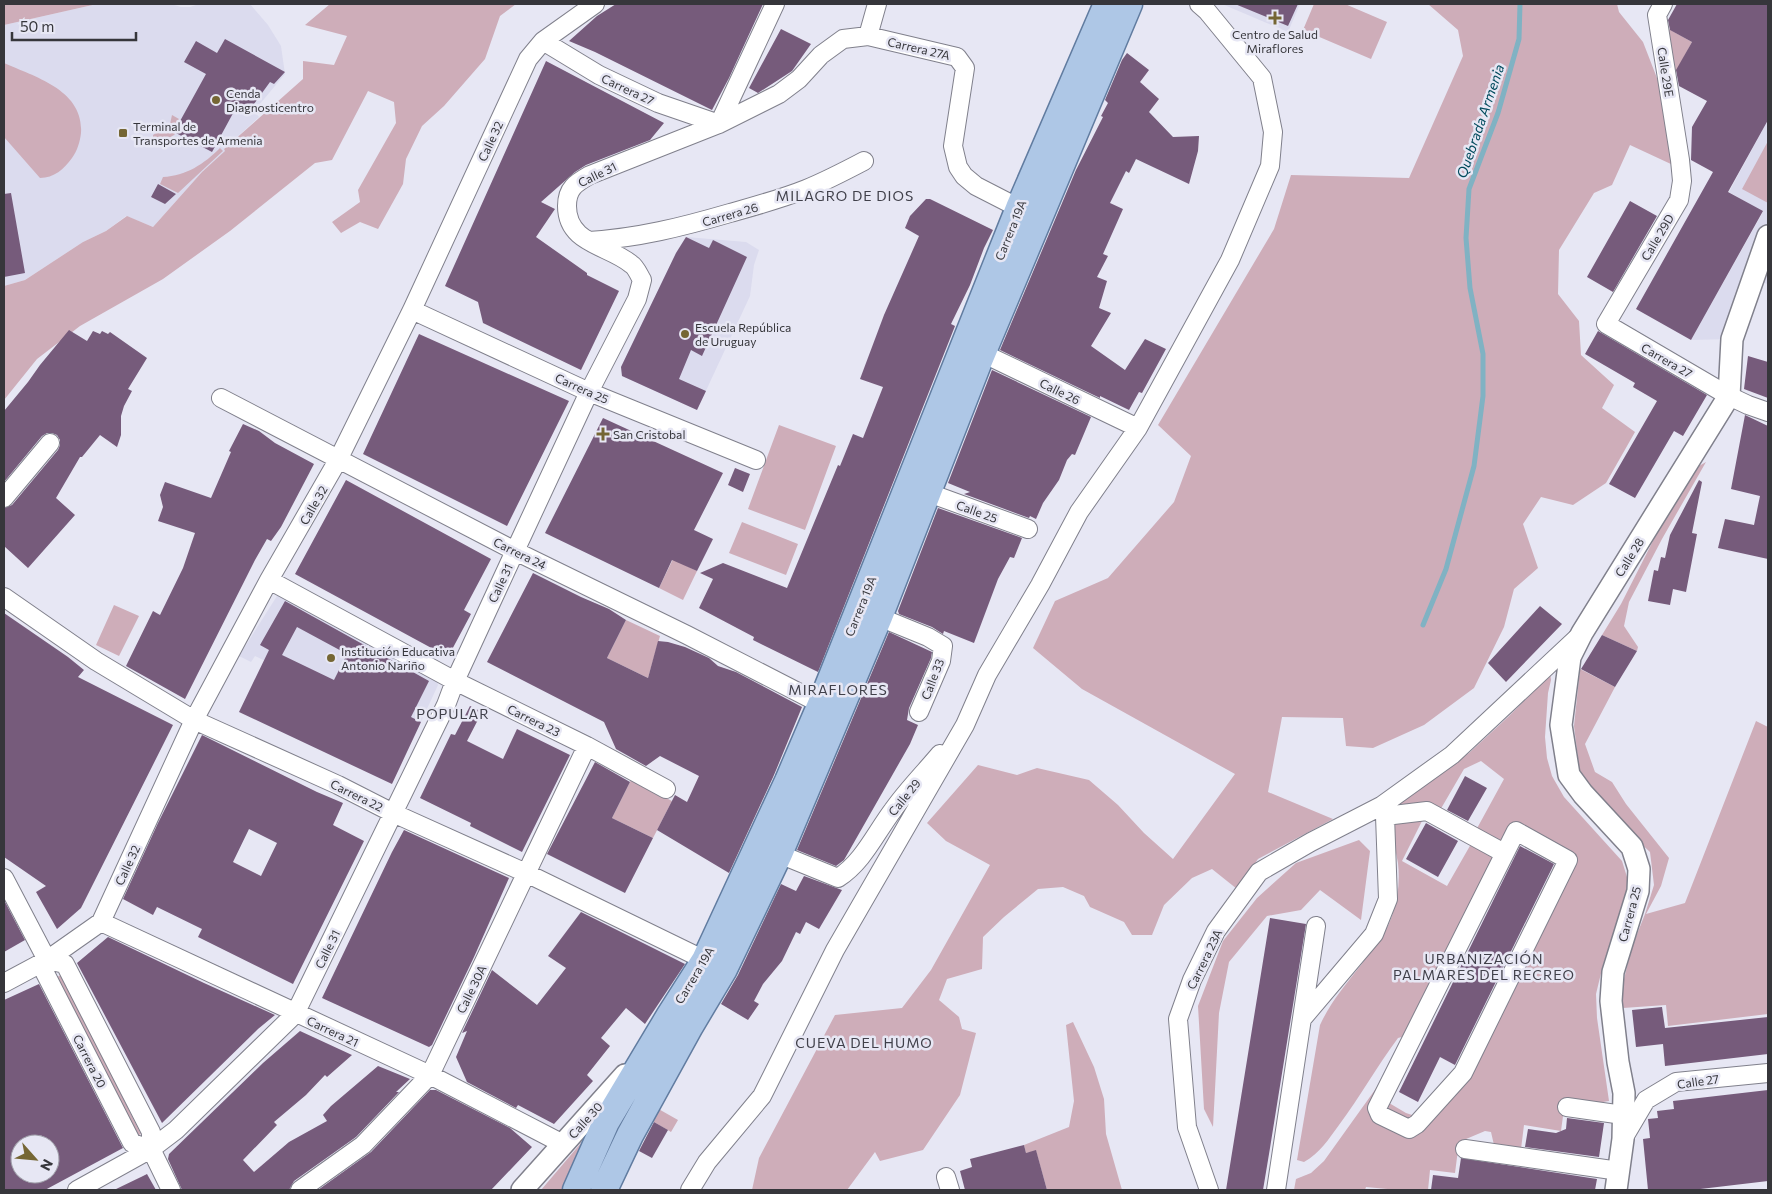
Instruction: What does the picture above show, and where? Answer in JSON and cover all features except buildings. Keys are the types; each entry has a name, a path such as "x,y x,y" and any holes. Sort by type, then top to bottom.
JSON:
{"main road":[{"name":"Carrera 19A","path":"576,1190 606,1122 649,1049 715,965 779,854 879,617 1105,35 1107,4"},
{"name":"Carrera 19A","path":"604,1190 635,1126 690,1026 1019,208 1105,35 1129,4"}],"street":[{"name":"Calle 32","path":"101,922 194,720 269,580 338,460 412,310 528,59 543,41 595,4"},
{"path":"719,124 775,4"},
{"path":"868,36 877,4"},
{"path":"690,1190 708,1162 762,1096 835,950 965,725 987,674 1040,585 1079,512 1138,428 1230,260 1270,166 1274,132 1262,78 1208,11 1199,4"},
{"name":"Calle 29E","path":"1662,4 1657,15 1677,142"},
{"name":"Carrera 27A","path":"719,124 779,94 799,79 821,55 843,39 868,36 957,57 965,68 953,146 958,167 964,176 976,186 1019,208"},
{"name":"Carrera 27","path":"543,41 599,75 658,103 719,124"},
{"name":"Calle 31","path":"77,1190 151,1149 176,1130 296,1014 446,705 455,681 589,392 637,299 642,280 632,264 588,241 573,230 569,223 567,200 574,185 590,175 719,124"},
{"name":"Calle 29D","path":"1606,324 1679,200 1682,181 1677,142"},
{"name":"Carrera 26","path":"588,241 620,239 683,227 776,200 835,176 864,161"},
{"name":"Calle 28","path":"1383,811 1452,755 1582,633 1728,396 1732,338 1768,236"},
{"name":"Carrera 25","path":"412,310 589,392 756,460"},
{"name":"Carrera 27","path":"1606,324 1728,396 1748,406 1768,412"},
{"name":"Calle 26","path":"982,353 1138,428"},
{"name":"Carrera 24","path":"221,398 515,551 687,634 821,704"},
{"path":"4,498 50,443"},
{"name":"Calle 25","path":"926,492 1028,529"},
{"name":"Carrera 23","path":"269,580 455,681 586,746 666,789"},
{"name":"Carrera 22","path":"4,597 96,661 194,720 338,785 393,813 526,874 715,965"},
{"name":"Calle 33","path":"879,617 928,637 943,646 941,661 919,712"},
{"name":"Carrera 25","path":"1582,633 1570,657 1561,725 1569,775 1583,794 1632,847 1639,869 1638,891 1612,972 1611,1001 1618,1062 1624,1093 1623,1139 1618,1181"},
{"name":"Calle 29","path":"779,854 838,878 848,872 861,858 894,808 965,725"},
{"name":"Calle 30A","path":"300,1190 363,1146 430,1075 586,746"},
{"path":"1302,1019 1374,934 1388,899 1383,811 1427,811 1504,853"},
{"name":"Carrera 23A","path":"1209,1190 1187,1127 1178,1018 1192,980 1216,931 1259,872 1311,842 1383,811"},
{"path":"1516,831 1568,860 1463,1073 1417,1124 1409,1128 1380,1115 1377,1108 1504,853 1516,831"},
{"path":"4,878 47,960"},
{"path":"4,983 47,960 101,922"},
{"name":"Carrera 21","path":"101,922 430,1075 563,1144"},
{"path":"1276,1190 1316,926"},
{"name":"Carrera 20","path":"47,960 64,964 151,1132 151,1149 172,1190"},
{"name":"Calle 30","path":"522,1190 649,1049"},
{"name":"Calle 27","path":"1623,1139 1646,1100 1676,1082 1768,1073"},
{"path":"1567,1106 1623,1115"},
{"path":"1465,1150 1618,1181"}],"shaded area":[{"path":"4,4 97,4 4,25"},
{"name":"Terminal de Transportes de Armenia","path":"97,4 171,4 190,7 199,4 250,4 268,25 281,46 285,74 254,111 259,117 224,149 226,151 202,172 153,227 126,216 106,231 83,242 25,280 4,286 4,25"},
{"path":"330,4 516,4 500,16 485,59 444,106 422,126 406,159 403,184 378,229 360,222 341,233 332,222 360,202 358,190 396,123 394,102 368,91 332,160 315,163 230,231 163,279 80,326 37,359 4,400 4,286 25,280 83,242 106,231 127,216 153,227 202,172 225,151 224,149 303,79 303,61 334,65 347,36 305,25"},
{"name":"Centro de Salud Miraflores","path":"1222,4 1300,4 1288,32"},
{"path":"1314,4 1345,4 1387,22 1371,59 1303,30"},
{"path":"1428,4 1617,4 1619,12 1643,42 1662,91 1673,165 1630,145 1612,185 1594,193 1559,250 1558,294 1579,321 1581,355 1614,385 1602,408 1635,432 1606,483 1573,505 1541,497 1523,524 1538,568 1514,589 1504,627 1474,688 1424,725 1373,748 1346,746 1343,718 1282,717 1268,792 1333,819 1258,859 1237,889 1212,869 1192,878 1164,905 1152,935 1132,935 1124,922 1090,907 1084,896 1063,887 1038,889 983,937 982,969 947,979 939,1000 959,1017 962,1029 976,1033 960,1095 923,1150 880,1161 875,1152 847,1190 752,1190 759,1158 835,1015 902,1008 931,970 990,865 946,841 927,823 978,765 1017,775 1037,768 1089,780 1118,805 1144,833 1173,859 1235,774 1082,689 1033,648 1055,601 1108,578 1174,502 1191,456 1158,425 1274,229 1291,175 1409,178 1463,56 1458,30"},
{"path":"1665,27 1692,42 1671,81"},
{"path":"4,63 55,87 75,106 80,118 81,133 79,143 69,162 54,175 40,178 4,137"},
{"path":"172,115 179,119 173,132 175,134 163,141 153,139 153,135 170,124"},
{"path":"1768,120 1768,284 1753,280 1732,339 1691,340 1763,212 1729,192"},
{"path":"1768,141 1768,203 1742,189"},
{"path":"220,148 223,151 178,193 160,184 163,177 187,172 208,159"},
{"name":"Escuela República de Uruguay","path":"686,237 746,242 759,250 754,265 750,296 697,410 622,376 621,367 676,253"},
{"path":"779,425 836,446 805,530 748,509"},
{"path":"1706,462 1629,602 1624,626 1638,647 1637,651 1602,635 1621,604 1656,535 1699,466"},
{"path":"742,522 798,544 786,575 729,553"},
{"path":"673,559 697,571 683,600 659,588"},
{"name":"Institución Educativa Antonio Nariño","path":"277,596 286,596 436,676 438,685 421,722 373,699 290,673 255,656 251,662 239,656"},
{"path":"114,605 139,616 119,656 96,645"},
{"path":"626,620 660,636 648,678 607,658"},
{"path":"1580,669 1615,687 1585,744 1595,772 1612,782 1626,804 1669,858 1661,886 1646,914 1685,903 1756,721 1768,727 1768,1014 1668,1026 1666,1005 1623,1008 1623,983 1632,947 1654,885 1650,852 1623,827 1580,774 1574,726"},
{"path":"1550,672 1551,680 1548,693 1545,737 1547,758 1552,776 1564,797 1622,861 1627,877 1628,885 1596,994 1597,1018 1609,1101 1597,1103 1565,1101 1561,1131 1524,1125 1521,1149 1494,1145 1491,1132 1485,1131 1459,1142 1455,1173 1430,1170 1428,1190 1366,1187 1365,1190 1294,1190 1296,1179 1311,1173 1324,1161 1377,1087 1383,1086 1384,1100 1406,1113 1418,1117 1433,1110 1574,857 1512,823 1504,840 1497,844 1475,832 1504,779 1481,761 1464,769 1439,812 1393,807 1469,753 1534,691"},
{"path":"631,780 672,801 653,838 612,818"},
{"path":"1419,817 1422,821 1402,861 1447,886 1471,844 1492,854 1494,861 1409,1035 1398,1038 1347,1114 1315,1155 1304,1162 1297,1160 1320,1025 1339,994 1386,930 1392,916 1399,883 1398,863 1393,837 1395,821"},
{"path":"1359,840 1370,851 1361,920 1320,890 1301,910 1267,916 1229,962 1219,1013 1213,1127 1204,1109 1198,1006 1223,941 1257,898 1296,863"},
{"path":"61,975 141,1134 137,1136 57,977"},
{"path":"1073,1022 1094,1067 1104,1099 1106,1134 1122,1190 1047,1190 1036,1151 1026,1153 1024,1145 1069,1127 1074,1101 1066,1025"},
{"path":"655,1107 678,1120 671,1132 649,1119"},
{"path":"581,1143 584,1145 564,1190 541,1190"}],"waterway":[{"name":"Quebrada Armenia","path":"1423,625 1446,569 1474,466 1483,396 1483,354 1470,288 1466,238 1469,189 1498,113 1519,39 1520,4"}],"place":[{"name":"Centro de Salud Miraflores","path":"1275,18"},
{"name":"Cenda Diagnosticentro","path":"216,100"},
{"name":"Terminal de Transportes de Armenia","path":"123,133"},
{"name":"Escuela República de Uruguay","path":"685,334"},
{"name":"San Cristobal","path":"603,434"},
{"name":"Institución Educativa Antonio Nariño","path":"331,658"}],"district":[{"name":"MILAGRO DE DIOS","path":"845,195"},
{"name":"MIRAFLORES","path":"838,689"},
{"name":"POPULAR","path":"453,713"},
{"name":"URBANIZACIÓN PALMARES DEL RECREO","path":"1484,966"},
{"name":"CUEVA DEL HUMO","path":"864,1042"}]}
